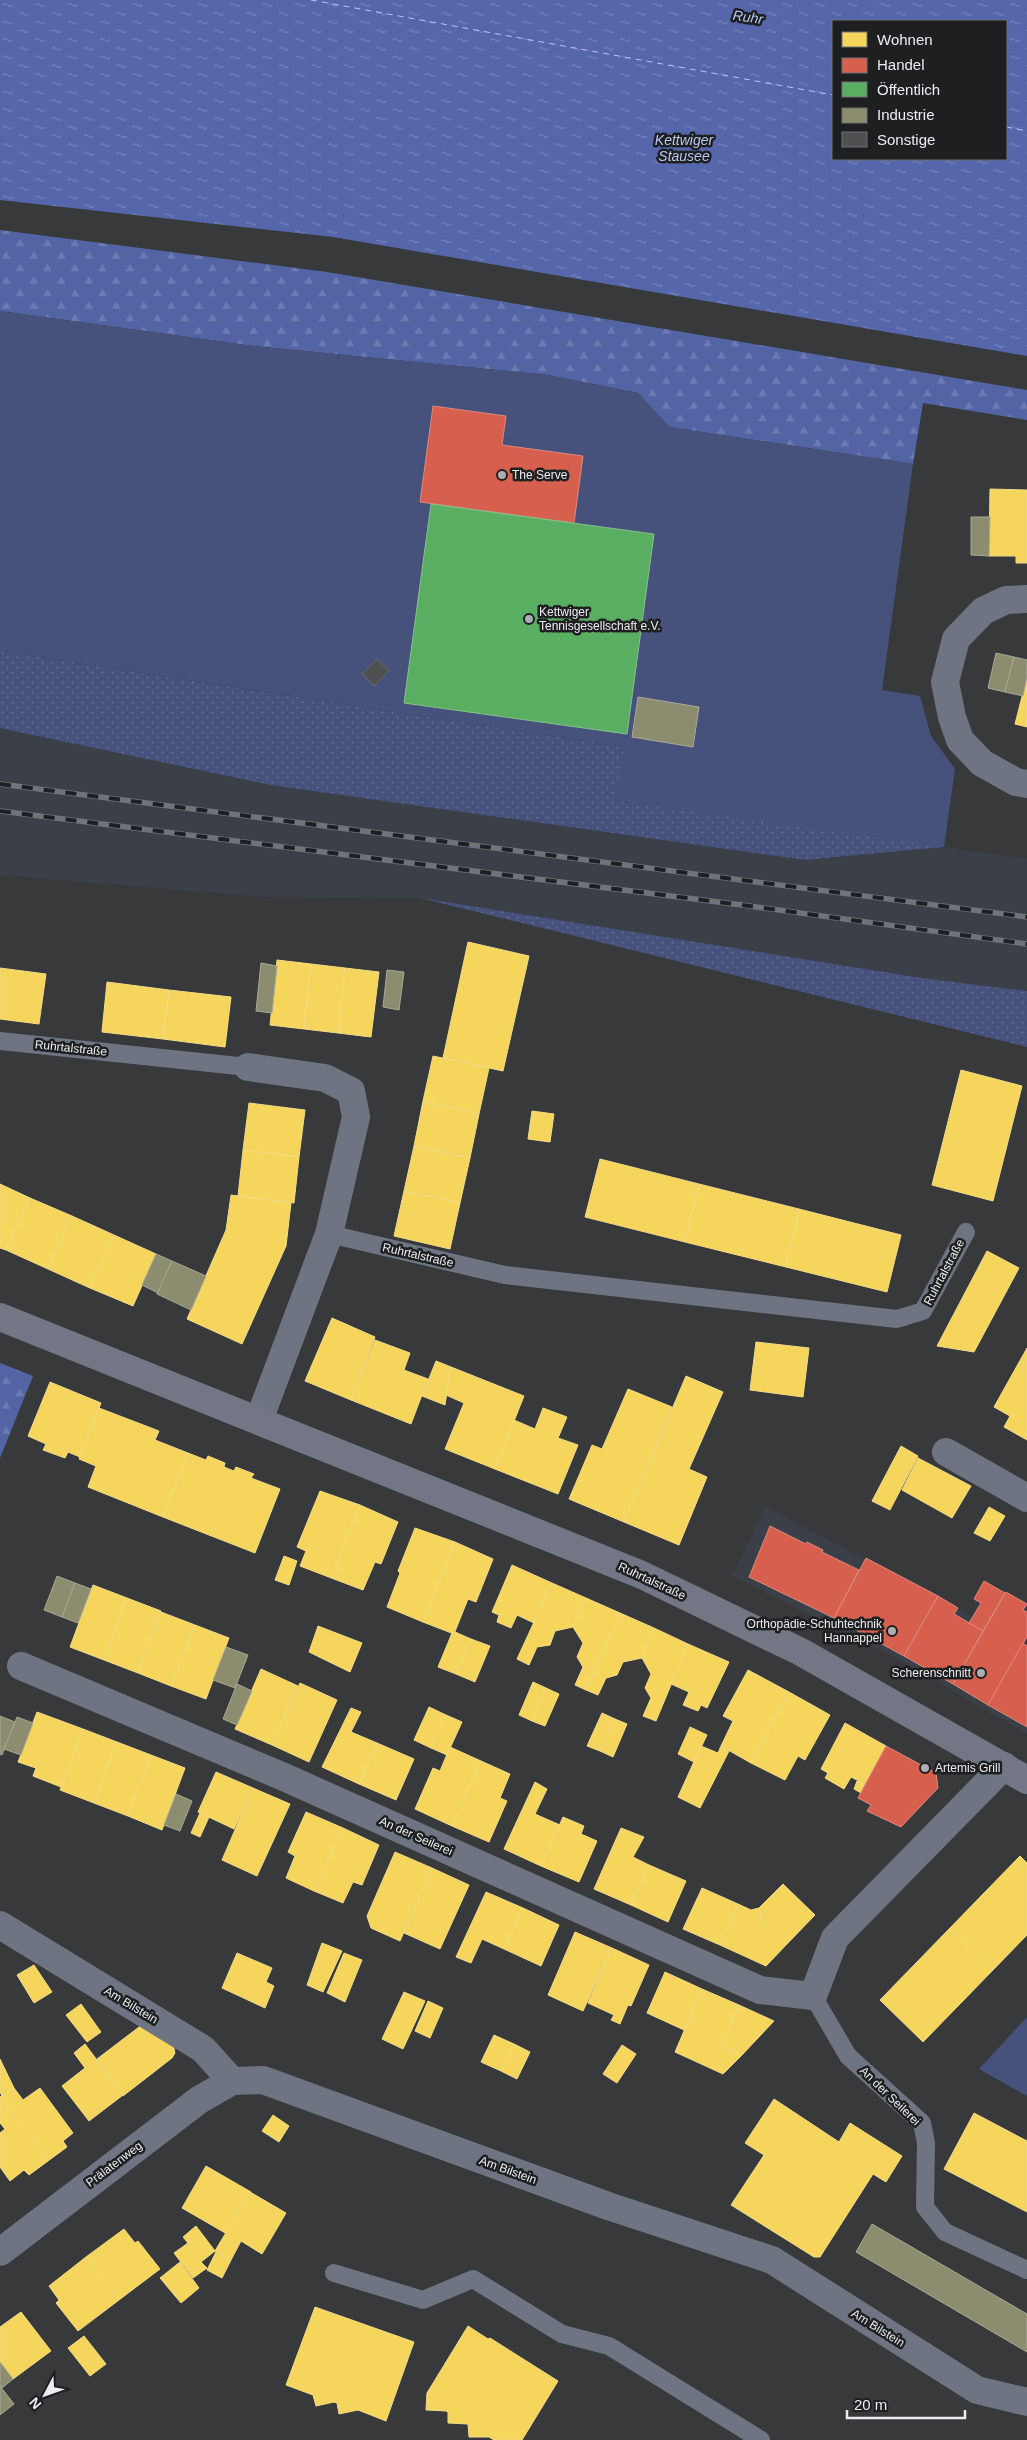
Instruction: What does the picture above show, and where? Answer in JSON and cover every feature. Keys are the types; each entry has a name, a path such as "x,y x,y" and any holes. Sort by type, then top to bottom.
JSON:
{"main road":[{"name":"Ruhrtalstraße","path":"0,1317 642,1575 801,1652 1027,1780"}],"street":[{"path":"1027,598 1006,600 983,611 956,639 945,682 952,717 960,740 982,763 1016,782 1027,784"},
{"name":"Ruhrtalstraße","path":"248,1067 325,1078 351,1091 356,1117 329,1234 259,1420"},
{"path":"946,1452 1027,1498"},
{"name":"An der Seilerei","path":"21,1666 284,1777 760,1990 813,1996"},
{"path":"813,1996 834,1938 1004,1766"},
{"name":"Am Bilstein","path":"0,1925 203,2049 232,2081 263,2080 608,2206 772,2260 977,2390 1027,2402"},
{"name":"Prälatenweg","path":"0,2252 198,2100 232,2081"}],"lane":[{"name":"Ruhrtalstraße","path":"0,1041 248,1067"},
{"name":"Ruhrtalstraße","path":"329,1234 505,1275 897,1319 924,1311 966,1232"},
{"name":"An der Seilerei","path":"813,1996 848,2056 922,2123 926,2143 925,2207 945,2232 1027,2270"},
{"path":"334,2274 423,2300 473,2279 562,2334 609,2346 761,2440"}],"shaded area":[{"name":"Kettwiger Tennisgesellschaft e.V.","path":"0,311 253,346 548,375 638,393 669,427 913,464 882,690 920,696 931,736 955,769 944,847 615,801 624,747 0,651"},
{"path":"0,651 624,747 920,836 944,847 805,860 270,785 0,728"},
{"path":"0,728 270,785 805,860 944,847 1027,859 1027,991 922,978 420,898 266,897 0,875"},
{"path":"420,898 922,978 1027,991 1027,1047"},
{"path":"765,1506 1027,1647 1027,1734 900,1660 731,1575 738,1566"},
{"path":"1027,2017 1027,2096 979,2069"}],"green space":[{"path":"0,230 327,272 1027,390 1027,420 923,403 913,464 669,427 638,393 548,375 253,346 0,311"},
{"path":"0,1363 33,1376 0,1458"}],"water":[{"name":"Kettwiger Stausee","path":"0,0 1027,0 1027,356 333,237 0,200"}],"building: Wohnen":[{"path":"990,489 1027,490 1027,563 1016,563 1016,556 989,556"},
{"path":"1027,677 1027,727 1015,724"},
{"path":"468,942 529,956 503,1071 443,1058"},
{"path":"277,960 311,964 304,1029 270,1025"},
{"path":"311,964 345,968 338,1033 304,1029"},
{"path":"0,968 46,974 39,1024 0,1019"},
{"path":"345,968 379,972 371,1037 338,1033"},
{"path":"107,982 169,990 163,1039 102,1032"},
{"path":"169,990 231,997 225,1047 163,1039"},
{"path":"433,1056 489,1068 479,1114 423,1101"},
{"path":"961,1070 1022,1086 993,1201 932,1185"},
{"path":"423,1101 479,1114 470,1158 414,1146"},
{"path":"249,1103 305,1110 299,1157 243,1150"},
{"path":"532,1111 554,1114 550,1142 528,1139"},
{"path":"414,1146 470,1158 460,1203 404,1191"},
{"path":"243,1150 299,1157 294,1203 238,1196"},
{"path":"600,1159 699,1184 685,1242 585,1217"},
{"path":"0,1184 30,1198 6,1250 0,1248"},
{"path":"699,1184 799,1209 786,1267 685,1242"},
{"path":"404,1191 460,1203 450,1249 394,1236"},
{"path":"231,1195 291,1203 286,1246 242,1344 187,1319 226,1230"},
{"path":"30,1198 72,1216 48,1269 6,1250"},
{"path":"799,1209 901,1235 887,1292 786,1267"},
{"path":"72,1216 114,1235 90,1288 48,1269"},
{"path":"114,1235 156,1254 133,1306 90,1288"},
{"path":"987,1251 1019,1268 974,1352 937,1346"},
{"path":"332,1318 375,1337 351,1400 305,1381"},
{"path":"375,1340 410,1353 404,1370 428,1379 411,1424 351,1400"},
{"path":"756,1342 809,1348 803,1397 750,1390"},
{"path":"1027,1348 1027,1440 1004,1427 1010,1416 994,1407"},
{"path":"436,1361 451,1367 445,1405 422,1396"},
{"path":"451,1367 524,1396 495,1469 445,1449 464,1403 446,1395"},
{"path":"686,1376 723,1392 689,1469 707,1477 679,1545 624,1522"},
{"path":"50,1382 101,1403 80,1457 68,1452 65,1458 43,1450 46,1444 28,1436"},
{"path":"628,1389 672,1407 624,1522 569,1499 592,1445 602,1449"},
{"path":"99,1408 159,1431 155,1440 188,1453 163,1517 88,1487 96,1466 79,1459"},
{"path":"543,1408 567,1417 558,1438 578,1445 558,1494 495,1469 514,1420 535,1429"},
{"path":"901,1446 918,1456 890,1510 872,1501"},
{"path":"188,1453 206,1460 208,1456 225,1463 224,1467 234,1471 236,1467 254,1474 251,1478 280,1489 255,1553 163,1517"},
{"path":"918,1458 971,1486 952,1518 902,1490"},
{"path":"320,1491 360,1505 335,1567 338,1568 334,1579 300,1566 306,1551 297,1547"},
{"path":"360,1505 398,1522 381,1564 375,1562 363,1590 334,1579 338,1568 335,1567"},
{"path":"989,1507 1005,1516 990,1541 974,1533"},
{"path":"415,1528 455,1542 423,1622 387,1607 400,1573 398,1571"},
{"path":"455,1542 493,1559 476,1602 468,1599 454,1634 423,1622"},
{"path":"284,1556 297,1561 289,1585 275,1580"},
{"path":"512,1565 552,1583 534,1623 517,1615 511,1628 497,1622 499,1615 492,1612"},
{"path":"552,1583 586,1598 573,1627 555,1631 550,1645 537,1647 529,1665 517,1659"},
{"path":"93,1585 127,1598 104,1660 70,1647"},
{"path":"127,1598 161,1611 138,1673 104,1660"},
{"path":"586,1598 620,1613 586,1690 575,1685 583,1667 577,1657 583,1643 573,1627"},
{"path":"161,1612 195,1625 171,1686 138,1673"},
{"path":"620,1613 654,1628 642,1658 623,1662 617,1675 606,1678 598,1695 586,1690"},
{"path":"195,1625 229,1638 206,1699 171,1686"},
{"path":"318,1626 362,1643 350,1672 309,1652"},
{"path":"654,1628 688,1644 656,1721 643,1716 651,1698 645,1688 651,1674 642,1658"},
{"path":"455,1632 471,1639 456,1674 438,1667 452,1633"},
{"path":"471,1639 490,1646 475,1682 456,1674"},
{"path":"688,1644 729,1662 707,1708 701,1705 698,1711 683,1705 689,1692 671,1684"},
{"path":"261,1669 298,1686 272,1745 235,1729"},
{"path":"748,1670 789,1692 751,1763 721,1746 733,1721 723,1716"},
{"path":"533,1682 546,1688 532,1721 519,1715"},
{"path":"300,1683 337,1700 309,1762 272,1745"},
{"path":"546,1688 559,1694 545,1726 532,1721"},
{"path":"789,1692 830,1715 805,1760 798,1756 785,1780 751,1763"},
{"path":"429,1707 446,1715 431,1748 414,1740"},
{"path":"351,1708 361,1712 351,1732 377,1743 359,1784 322,1767"},
{"path":"37,1712 83,1729 61,1787 33,1776 36,1768 18,1762"},
{"path":"602,1713 615,1719 600,1751 587,1746"},
{"path":"446,1715 462,1722 447,1755 431,1748"},
{"path":"615,1719 627,1724 613,1757 600,1751"},
{"path":"845,1723 886,1746 865,1784 851,1777 844,1789 825,1778 828,1773 821,1769"},
{"path":"690,1727 707,1735 694,1762 678,1754"},
{"path":"83,1729 117,1742 94,1803 60,1790"},
{"path":"117,1742 151,1755 128,1816 94,1803"},
{"path":"377,1743 414,1759 396,1800 359,1784"},
{"path":"701,1746 718,1753 721,1746 729,1751 700,1808 678,1797"},
{"path":"450,1747 481,1761 452,1826 415,1809 433,1768 440,1771"},
{"path":"151,1755 185,1768 162,1830 128,1816"},
{"path":"481,1761 510,1774 500,1798 507,1801 489,1842 452,1826"},
{"path":"216,1772 253,1788 234,1829 198,1812"},
{"path":"857,1781 865,1784 861,1793 854,1789"},
{"path":"535,1782 547,1789 535,1814 560,1825 541,1866 504,1849"},
{"path":"253,1788 290,1804 257,1876 222,1860"},
{"path":"306,1812 343,1828 314,1891 286,1878 295,1856 288,1852"},
{"path":"200,1813 209,1817 200,1837 191,1833"},
{"path":"563,1817 584,1826 581,1834 597,1841 579,1882 541,1866"},
{"path":"343,1828 379,1845 362,1885 353,1882 343,1903 314,1891"},
{"path":"621,1828 644,1837 633,1857 649,1865 631,1905 594,1889"},
{"path":"395,1852 432,1868 400,1941 371,1928 367,1916"},
{"path":"1020,1856 1027,1863 1027,1935 993,1970 949,1929"},
{"path":"649,1865 686,1881 668,1922 631,1905"},
{"path":"432,1868 469,1885 440,1949 404,1933"},
{"path":"783,1884 815,1915 787,1944 761,1919 759,1908"},
{"path":"702,1888 738,1904 720,1945 683,1929"},
{"path":"486,1892 523,1908 504,1949 482,1939 471,1963 456,1957"},
{"path":"738,1904 751,1910 759,1908 761,1919 787,1944 766,1966 720,1945"},
{"path":"523,1908 559,1925 541,1966 504,1949"},
{"path":"949,1929 993,1970 923,2042 880,2000"},
{"path":"575,1932 612,1948 583,2011 548,1995"},
{"path":"322,1943 342,1951 323,1992 307,1985"},
{"path":"612,1948 649,1965 631,2006 628,2005 620,2024 611,2020 614,2015 588,2003"},
{"path":"237,1953 272,1968 266,1982 274,1986 265,2008 222,1988"},
{"path":"344,1953 362,1960 345,2002 327,1993"},
{"path":"34,1965 52,1992 34,2003 17,1975"},
{"path":"665,1972 702,1989 684,2030 647,2013"},
{"path":"702,1989 739,2005 721,2046 742,2055 723,2074 675,2052"},
{"path":"404,1992 425,2001 403,2049 382,2039"},
{"path":"428,2001 443,2008 430,2038 415,2031"},
{"path":"81,2004 101,2032 87,2042 66,2015"},
{"path":"739,2005 774,2021 742,2055 721,2046"},
{"path":"143,2024 173,2044 175,2053 172,2058 123,2096 97,2059"},
{"path":"494,2035 514,2044 501,2071 481,2062"},
{"path":"85,2044 123,2095 89,2121 62,2086 85,2068 74,2053"},
{"path":"514,2044 530,2052 517,2079 501,2071"},
{"path":"622,2045 636,2054 617,2083 603,2074"},
{"path":"0,2059 14,2088 2,2096 0,2092"},
{"path":"14,2088 23,2100 40,2088 73,2133 63,2141 67,2147 48,2161 0,2097"},
{"path":"0,2097 48,2161 29,2175 24,2170 10,2181 0,2167 0,2133 5,2129 0,2123"},
{"path":"774,2099 839,2142 850,2123 902,2156 886,2182 873,2174 820,2257 814,2257 731,2205 764,2155 745,2143"},
{"path":"974,2113 1027,2141 1027,2212 944,2169"},
{"path":"273,2115 289,2126 279,2142 262,2131"},
{"path":"206,2166 251,2192 227,2234 182,2208"},
{"path":"250,2192 286,2213 262,2254 241,2241 231,2260 215,2251"},
{"path":"196,2226 215,2251 201,2262 207,2268 193,2278 174,2253 188,2243 183,2237"},
{"path":"124,2229 135,2243 138,2241 160,2269 119,2300 86,2257"},
{"path":"216,2252 231,2260 222,2278 207,2270"},
{"path":"86,2257 119,2300 78,2331 56,2303 59,2300 49,2286"},
{"path":"180,2262 199,2288 181,2303 160,2278"},
{"path":"315,2307 414,2342 386,2421 358,2410 339,2414 337,2403 334,2402 316,2406 313,2395 286,2385"},
{"path":"21,2312 51,2351 13,2379 0,2362 0,2327"},
{"path":"468,2326 558,2381 522,2440 494,2440 489,2437 469,2437 468,2424 448,2423 448,2412 446,2411 426,2410 427,2393"},
{"path":"84,2336 106,2364 90,2376 68,2348"}],"building: Handel":[{"name":"The Serve","path":"433,406 506,416 502,445 583,456 574,523 420,502"},
{"path":"770,1526 806,1544 807,1542 823,1550 822,1552 859,1570 834,1618 749,1577"},
{"path":"866,1558 938,1596 904,1656 834,1618"},
{"path":"984,1581 1005,1593 983,1631 969,1623 981,1603 974,1599"},
{"path":"1006,1592 1027,1604 1023,1610 1027,1612 1027,1637 988,1705 953,1684"},
{"path":"938,1596 958,1608 954,1614 983,1631 953,1684 904,1656"},
{"path":"1023,1643 1027,1646 1027,1727 988,1705"},
{"path":"886,1746 936,1773 938,1788 901,1827 867,1811 871,1805 858,1798"}],"building: Öffentlich":[{"name":"Kettwiger Tennisgesellschaft e.V.","path":"431,504 654,534 627,734 404,703"}],"building: Industrie":[{"path":"971,517 990,517 989,556 971,555"},
{"path":"996,653 1014,657 1005,692 988,688"},
{"path":"1014,657 1027,660 1027,677 1023,696 1005,692"},
{"path":"638,697 699,707 693,747 632,737"},
{"path":"261,963 277,966 272,1013 256,1011"},
{"path":"387,970 404,972 399,1010 383,1007"},
{"path":"156,1254 172,1261 158,1293 142,1285"},
{"path":"172,1261 206,1276 191,1310 157,1294"},
{"path":"57,1576 75,1583 62,1617 44,1610"},
{"path":"75,1583 91,1589 78,1623 62,1617"},
{"path":"226,1647 248,1655 235,1688 213,1680"},
{"path":"237,1684 252,1691 237,1725 223,1719"},
{"path":"0,1716 15,1722 2,1755 0,1754"},
{"path":"17,1717 33,1723 21,1755 4,1749"},
{"path":"176,1794 192,1801 180,1831 164,1825"},
{"path":"872,2224 1027,2314 1027,2352 856,2252"},
{"path":"0,2362 13,2379 2,2388 0,2386"},
{"path":"0,2386 14,2404 0,2415"}],"building: Sonstige":[{"path":"377,659 389,671 374,686 362,674"}],"ferry route":[{"path":"311,0 832,95"},
{"path":"1007,127 1027,131"}],"railway":[{"path":"0,784 1027,917"},
{"path":"0,811 742,905 1027,944"}],"place":[{"name":"The Serve","path":"502,475"},
{"name":"Kettwiger Tennisgesellschaft e.V.","path":"529,619"},
{"name":"Orthopädie-Schuhtechnik Hannappel","path":"892,1631"},
{"name":"Scherenschnitt","path":"981,1673"},
{"name":"Artemis Grill","path":"925,1768"}],"water label":[{"name":"Ruhr","path":"748,17"}]}
